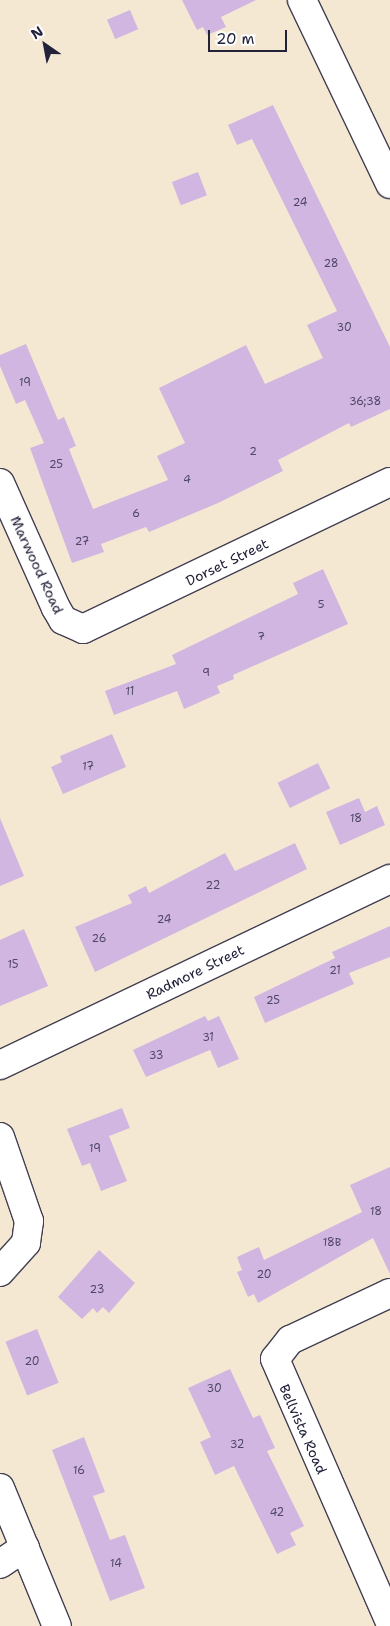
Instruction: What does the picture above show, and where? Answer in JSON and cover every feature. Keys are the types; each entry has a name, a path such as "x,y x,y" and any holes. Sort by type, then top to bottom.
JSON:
{"street":[{"path":"302,0 390,184"},
{"name":"Dorset Street","path":"63,620 83,629 94,627 390,482"},
{"name":"Marwood Road","path":"0,483 63,620"},
{"name":"Radmore Street","path":"0,1065 390,879"},
{"path":"0,1137 28,1221 26,1243 0,1272"},
{"name":"Bellvista Road","path":"389,1616 275,1358 290,1340 390,1293"},
{"path":"0,1488 57,1626"},
{"path":"0,1564 25,1547"}],"building":[{"path":"182,0 256,0 221,17 226,27 207,35 203,27 197,30"},
{"path":"130,10 138,29 115,39 107,20"},
{"path":"273,105 390,347 390,409 351,427 349,423 278,460 283,471 218,503 149,532 146,527 101,544 104,552 72,563 30,448 44,443 25,400 16,404 0,366 0,355 26,344 58,420 64,417 76,446 69,449 93,509 168,480 157,456 185,443 159,388 246,345 265,384 323,358 307,325 337,311 252,139 237,145 228,125"},
{"path":"198,172 207,195 181,205 172,182"},
{"path":"323,569 348,624 233,675 234,679 217,686 220,693 184,709 177,691 114,715 105,691 176,664 172,655 298,594 293,583"},
{"path":"112,734 126,767 63,794 51,767 62,762 60,756"},
{"path":"318,763 330,788 290,808 278,783"},
{"path":"359,798 365,812 377,806 385,825 340,845 326,812"},
{"path":"0,818 24,876 0,886"},
{"path":"295,843 307,869 95,972 75,927 132,903 128,895 146,886 149,893 225,853 235,871"},
{"path":"390,926 390,957 349,973 354,984 265,1023 254,997 335,958 332,952"},
{"path":"24,929 48,986 0,1006 0,940"},
{"path":"205,1016 208,1021 219,1016 239,1059 218,1068 210,1050 146,1077 133,1050"},
{"path":"122,1108 130,1128 109,1136 127,1181 101,1191 90,1163 82,1166 67,1129"},
{"path":"390,1167 390,1274 373,1238 258,1303 254,1294 248,1297 237,1272 242,1270 237,1257 259,1247 264,1260 362,1212 350,1185"},
{"path":"99,1250 135,1283 109,1313 103,1307 97,1313 93,1308 82,1319 58,1297"},
{"path":"37,1329 59,1383 27,1396 5,1342"},
{"path":"230,1369 253,1418 260,1415 275,1448 267,1451 304,1526 290,1533 296,1545 277,1554 234,1466 215,1475 200,1442 211,1437 188,1388"},
{"path":"84,1437 105,1492 93,1496 110,1540 125,1535 145,1588 110,1601 52,1450"}]}
